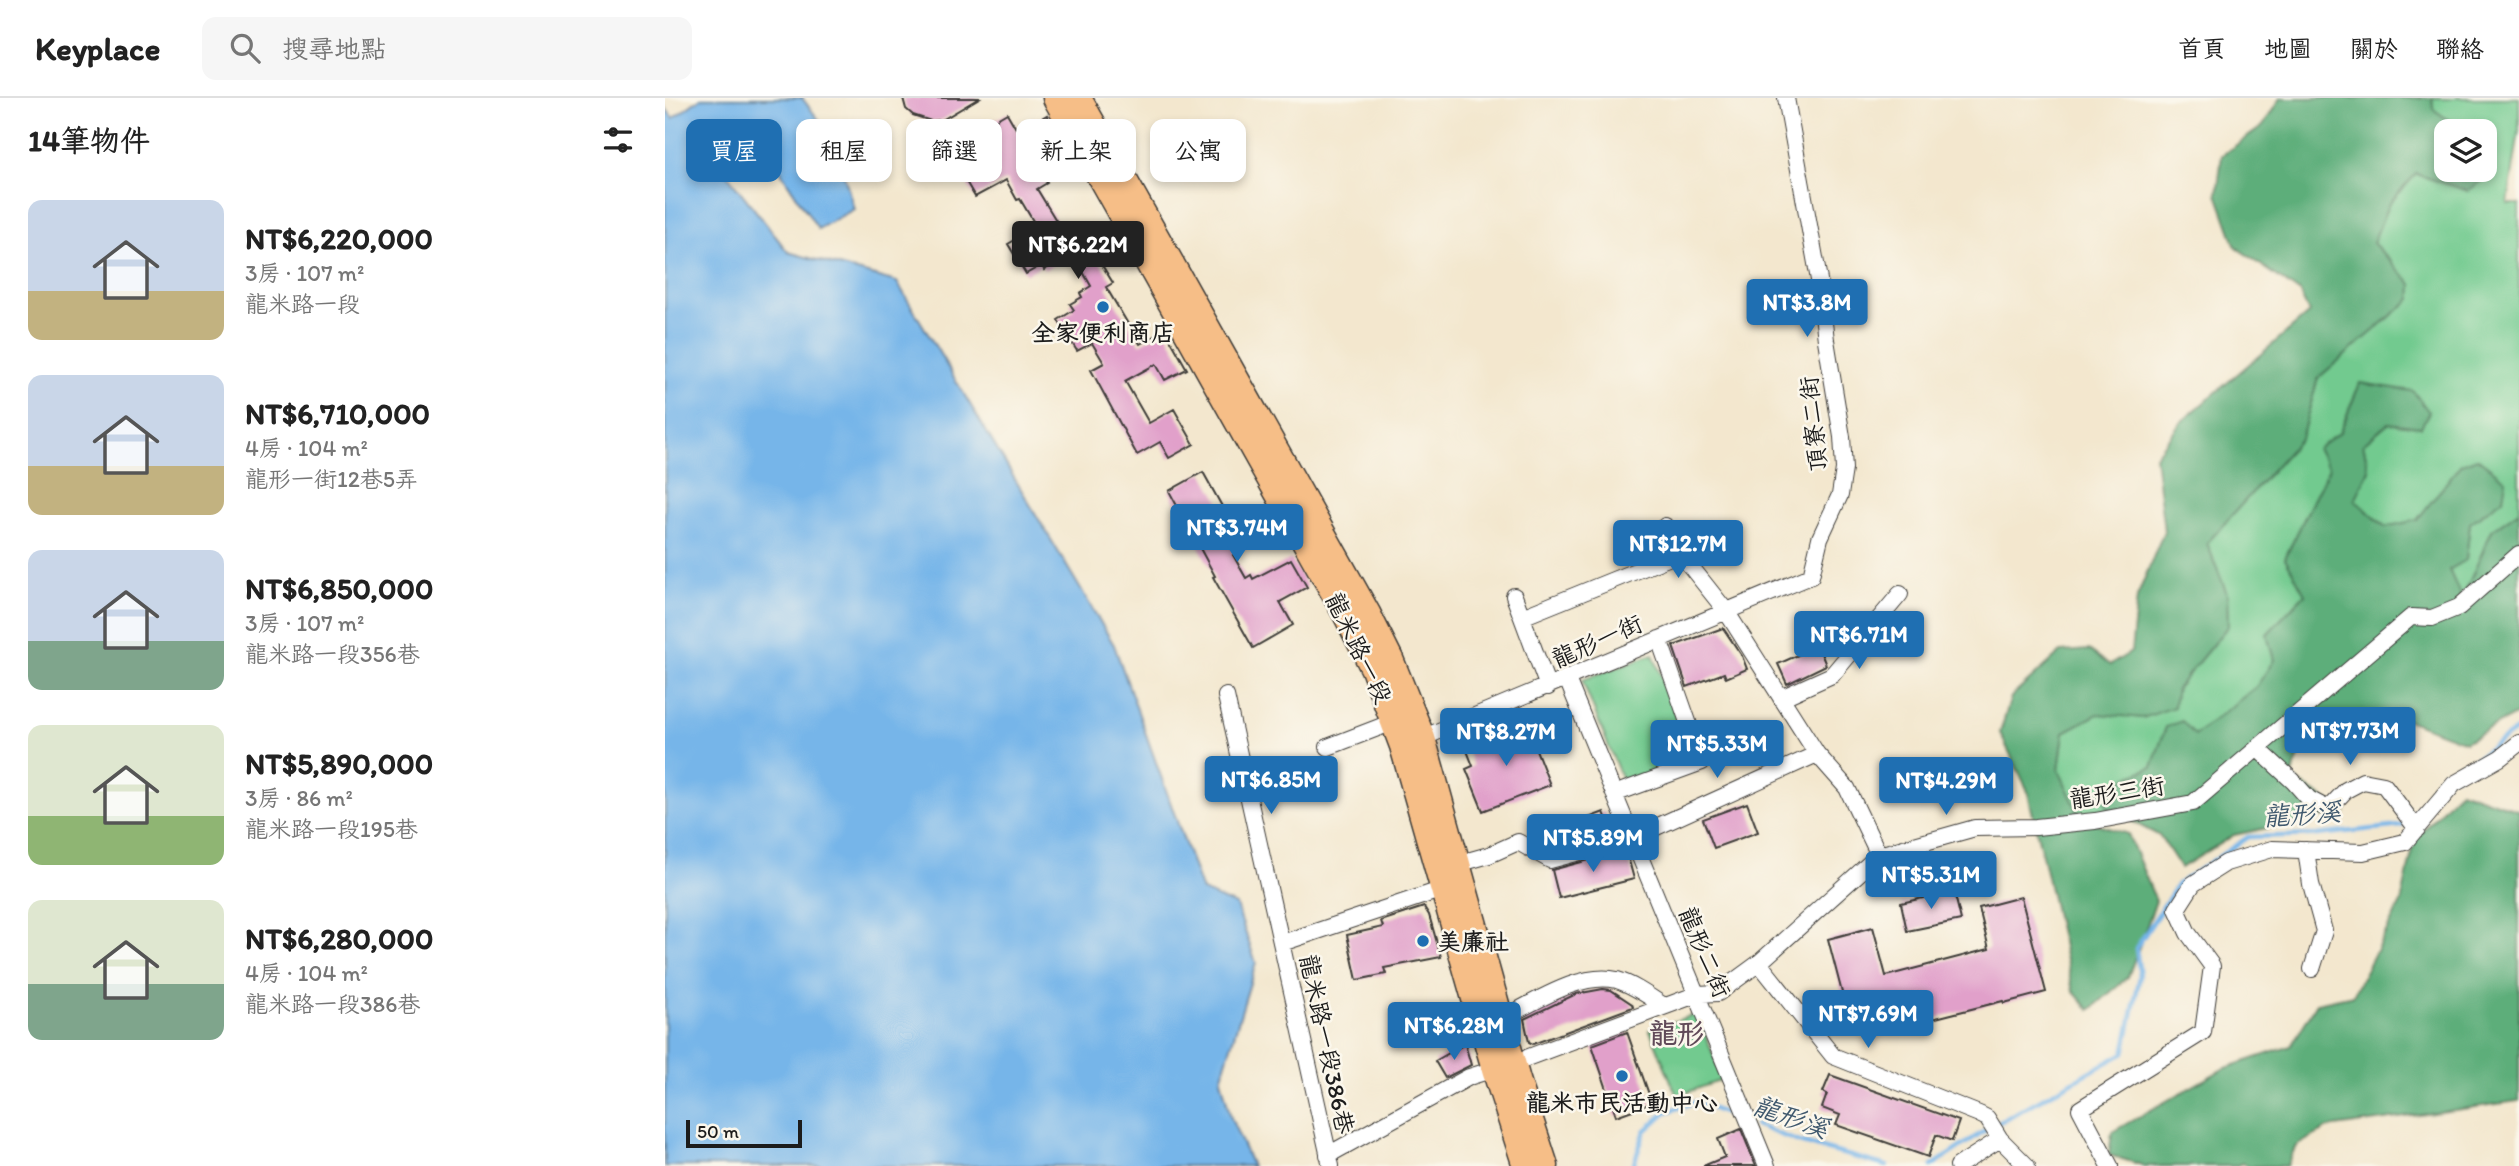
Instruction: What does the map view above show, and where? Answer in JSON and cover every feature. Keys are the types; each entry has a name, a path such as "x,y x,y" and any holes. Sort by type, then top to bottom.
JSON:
{"main road":[{"name":"龍米路一段","path":"1055,98 1345,614 1373,669 1393,722 1412,742 1457,864 1501,1019 1504,1066 1525,1166"},
{"name":"龍米路一段","path":"1079,98 1368,612 1391,659 1412,742 1443,889 1504,1066 1546,1166"}],"street":[{"name":"頂寮二街","path":"1786,98 1819,280 1845,469 1840,495 1820,538 1811,576"},
{"path":"1665,526 1679,553 1725,611 1817,754 1847,788 1879,855"},
{"path":"1522,617 1679,553"},
{"name":"龍形三街","path":"1504,1066 1698,994 1718,993 1759,963 1879,855 1975,828 2036,827 2095,821 2193,803 2411,617 2432,618 2459,607 2519,554"},
{"name":"龍形一街","path":"1412,742 1811,576"},
{"path":"1781,698 1832,675 1900,594"},
{"path":"1514,596 1548,687"},
{"path":"1614,794 1702,762 1659,639"},
{"name":"龍形二街","path":"1567,679 1767,1166"},
{"name":"龍米路一段386巷","path":"1226,696 1330,1160 1469,1077 1504,1066"},
{"path":"1328,747 1393,722"},
{"path":"2111,1166 2080,1109 2203,1032 2212,966 2188,933 2177,909 2193,884 2226,863 2272,849 2363,852 2405,842 2454,785 2519,743"},
{"path":"2257,748 2309,799 2328,809 2346,790 2363,781 2384,785 2417,829"},
{"path":"1457,864 1489,855 1518,842 1550,860 1632,838 1817,754"},
{"path":"2306,850 2311,884 2324,930 2312,970"},
{"path":"1282,943 1443,889"},
{"path":"1759,963 1833,1056 1987,1118 1999,1136 2027,1166"},
{"path":"1501,1019 1580,981 1615,980 1634,987 1664,1006"},
{"path":"1958,1166 1999,1136"}],"green space":[{"path":"2280,98 2432,98 2433,109 2447,119 2434,119 2434,180 2416,174 2388,205 2373,243 2412,284 2411,299 2318,378 2301,438 2207,543 2227,594 2228,626 2177,688 2174,707 2143,718 2098,714 2064,732 2059,770 2081,819 2128,834 2156,901 2128,977 2090,1010 2073,991 2027,789 2000,733 2011,697 2061,652 2089,650 2110,665 2131,652 2137,597 2164,531 2155,456 2180,423 2309,313 2299,292 2236,247 2217,194 2222,155 2263,126"},
{"path":"2432,98 2519,98 2519,130 2508,204 2519,204 2519,511 2492,530 2462,600 2449,570 2466,560 2470,523 2503,499 2461,464 2417,520 2386,527 2355,500 2369,471 2363,444 2388,423 2421,427 2360,383 2329,468 2285,558 2305,594 2267,634 2274,660 2256,688 2195,735 2166,727 2152,767 2099,790 2110,810 2081,820 2059,770 2064,732 2098,713 2143,718 2177,688 2228,626 2227,594 2207,543 2301,438 2318,378 2411,299 2412,284 2373,243 2388,205 2416,174 2468,191 2479,182 2497,182 2497,119 2447,119 2433,109"},
{"path":"2440,182 2479,182 2468,191"},
{"path":"2360,383 2413,391 2429,412 2421,427 2388,423 2363,444 2369,470 2355,500 2385,527 2417,520 2461,464 2477,458 2506,480 2503,499 2470,523 2466,560 2449,570 2462,599 2492,530 2519,511 2519,713 2465,742 2394,715 2300,754 2291,777 2345,812 2234,835 2181,868 2160,836 2110,810 2098,790 2152,767 2166,727 2182,721 2195,735 2256,687 2274,660 2267,634 2305,594 2285,558 2329,468 2317,449 2340,432"},
{"path":"1653,654 1692,758 1625,787 1582,680"},
{"path":"2460,790 2519,811 2519,1101 2328,1128 2296,1146 2286,1166 2249,1166 2243,1163 2234,1166 2145,1166 2109,1155 2112,1132 2223,1069 2291,1046 2317,1003 2353,995 2401,903 2415,839"},
{"path":"1698,1013 1722,1080 1677,1096 1650,1030"}],"water":[{"path":"701,98 802,98 818,119 796,119 796,182 846,182 854,209 818,229 782,174 782,119 686,119 686,182 733,182 788,252 897,282 1114,645 1202,891 1236,905 1256,963 1221,1079 1231,1118 1252,1166 665,1166 665,107 673,118"}],"building":[{"path":"903,98 979,98 944,119 925,119 906,109"},
{"path":"1007,113 1016,129 1016,182 1046,182 1037,189 1063,232 1068,229 1075,241 1084,236 1113,283 1106,287 1140,344 1165,330 1187,369 1165,380 1156,364 1125,381 1149,423 1174,409 1194,444 1169,458 1160,442 1137,455 1091,370 1104,363 1092,343 1077,351 1058,320 1074,310 1070,304 1082,297 1080,293 1091,286 1074,256 1061,264 1060,261 1044,270 1042,265 1026,274 1008,244 1022,236 1018,230 1033,221 1020,199 1017,200 1006,180 975,197 966,182 1002,182 1002,119 997,119"},
{"path":"1203,472 1245,548 1233,555 1246,578 1251,575 1253,579 1291,559 1307,587 1280,602 1293,625 1253,648 1169,491"},
{"path":"1723,628 1742,656 1747,669 1726,678 1724,673 1687,687 1673,646"},
{"path":"1818,646 1826,665 1787,684 1778,664"},
{"path":"1523,724 1550,785 1483,811 1466,769 1473,766 1466,748"},
{"path":"1747,803 1758,832 1714,848 1703,819"},
{"path":"1604,812 1612,833 1552,849 1546,834"},
{"path":"1626,850 1634,879 1559,898 1552,870"},
{"path":"1954,891 1961,920 1907,931 1901,903"},
{"path":"2021,897 2046,992 1912,1024 1909,1015 1852,1031 1828,939 1873,927 1886,976 1989,949 1979,908"},
{"path":"1424,907 1429,915 1441,957 1384,968 1386,974 1357,980 1347,935 1383,927 1381,921"},
{"path":"1611,990 1633,1007 1533,1044 1529,1042 1524,1019 1576,994"},
{"name":"龍米市民活動中心","path":"1627,1032 1652,1103 1616,1116 1592,1045"},
{"path":"1465,1044 1471,1065 1445,1078 1435,1061"},
{"path":"1830,1075 1959,1121 1952,1141 1936,1135 1928,1157 1836,1125 1840,1115 1822,1108 1827,1094 1823,1092"},
{"path":"1741,1129 1756,1166 1703,1166 1725,1157 1718,1139"}],"waterway":[{"name":"龍形溪","path":"2456,776 2468,764 2519,728"},
{"name":"龍形溪","path":"2412,816 2436,794"},
{"name":"龍形溪","path":"1932,1166 1987,1129 2124,1053 2140,976 2136,948 2178,884 2248,837 2317,835 2401,826 2406,822"},
{"name":"龍形溪","path":"1633,1166 1645,1131 1666,1112 1696,1102 1743,1121"},
{"name":"龍形溪","path":"1755,1125 1799,1142 1887,1166"}],"place":[{"name":"全家便利商店","path":"1103,307"},
{"name":"美廉社","path":"1423,941"},
{"name":"龍米市民活動中心","path":"1622,1076"}],"district":[{"name":"龍形","path":"1677,1033"}]}
